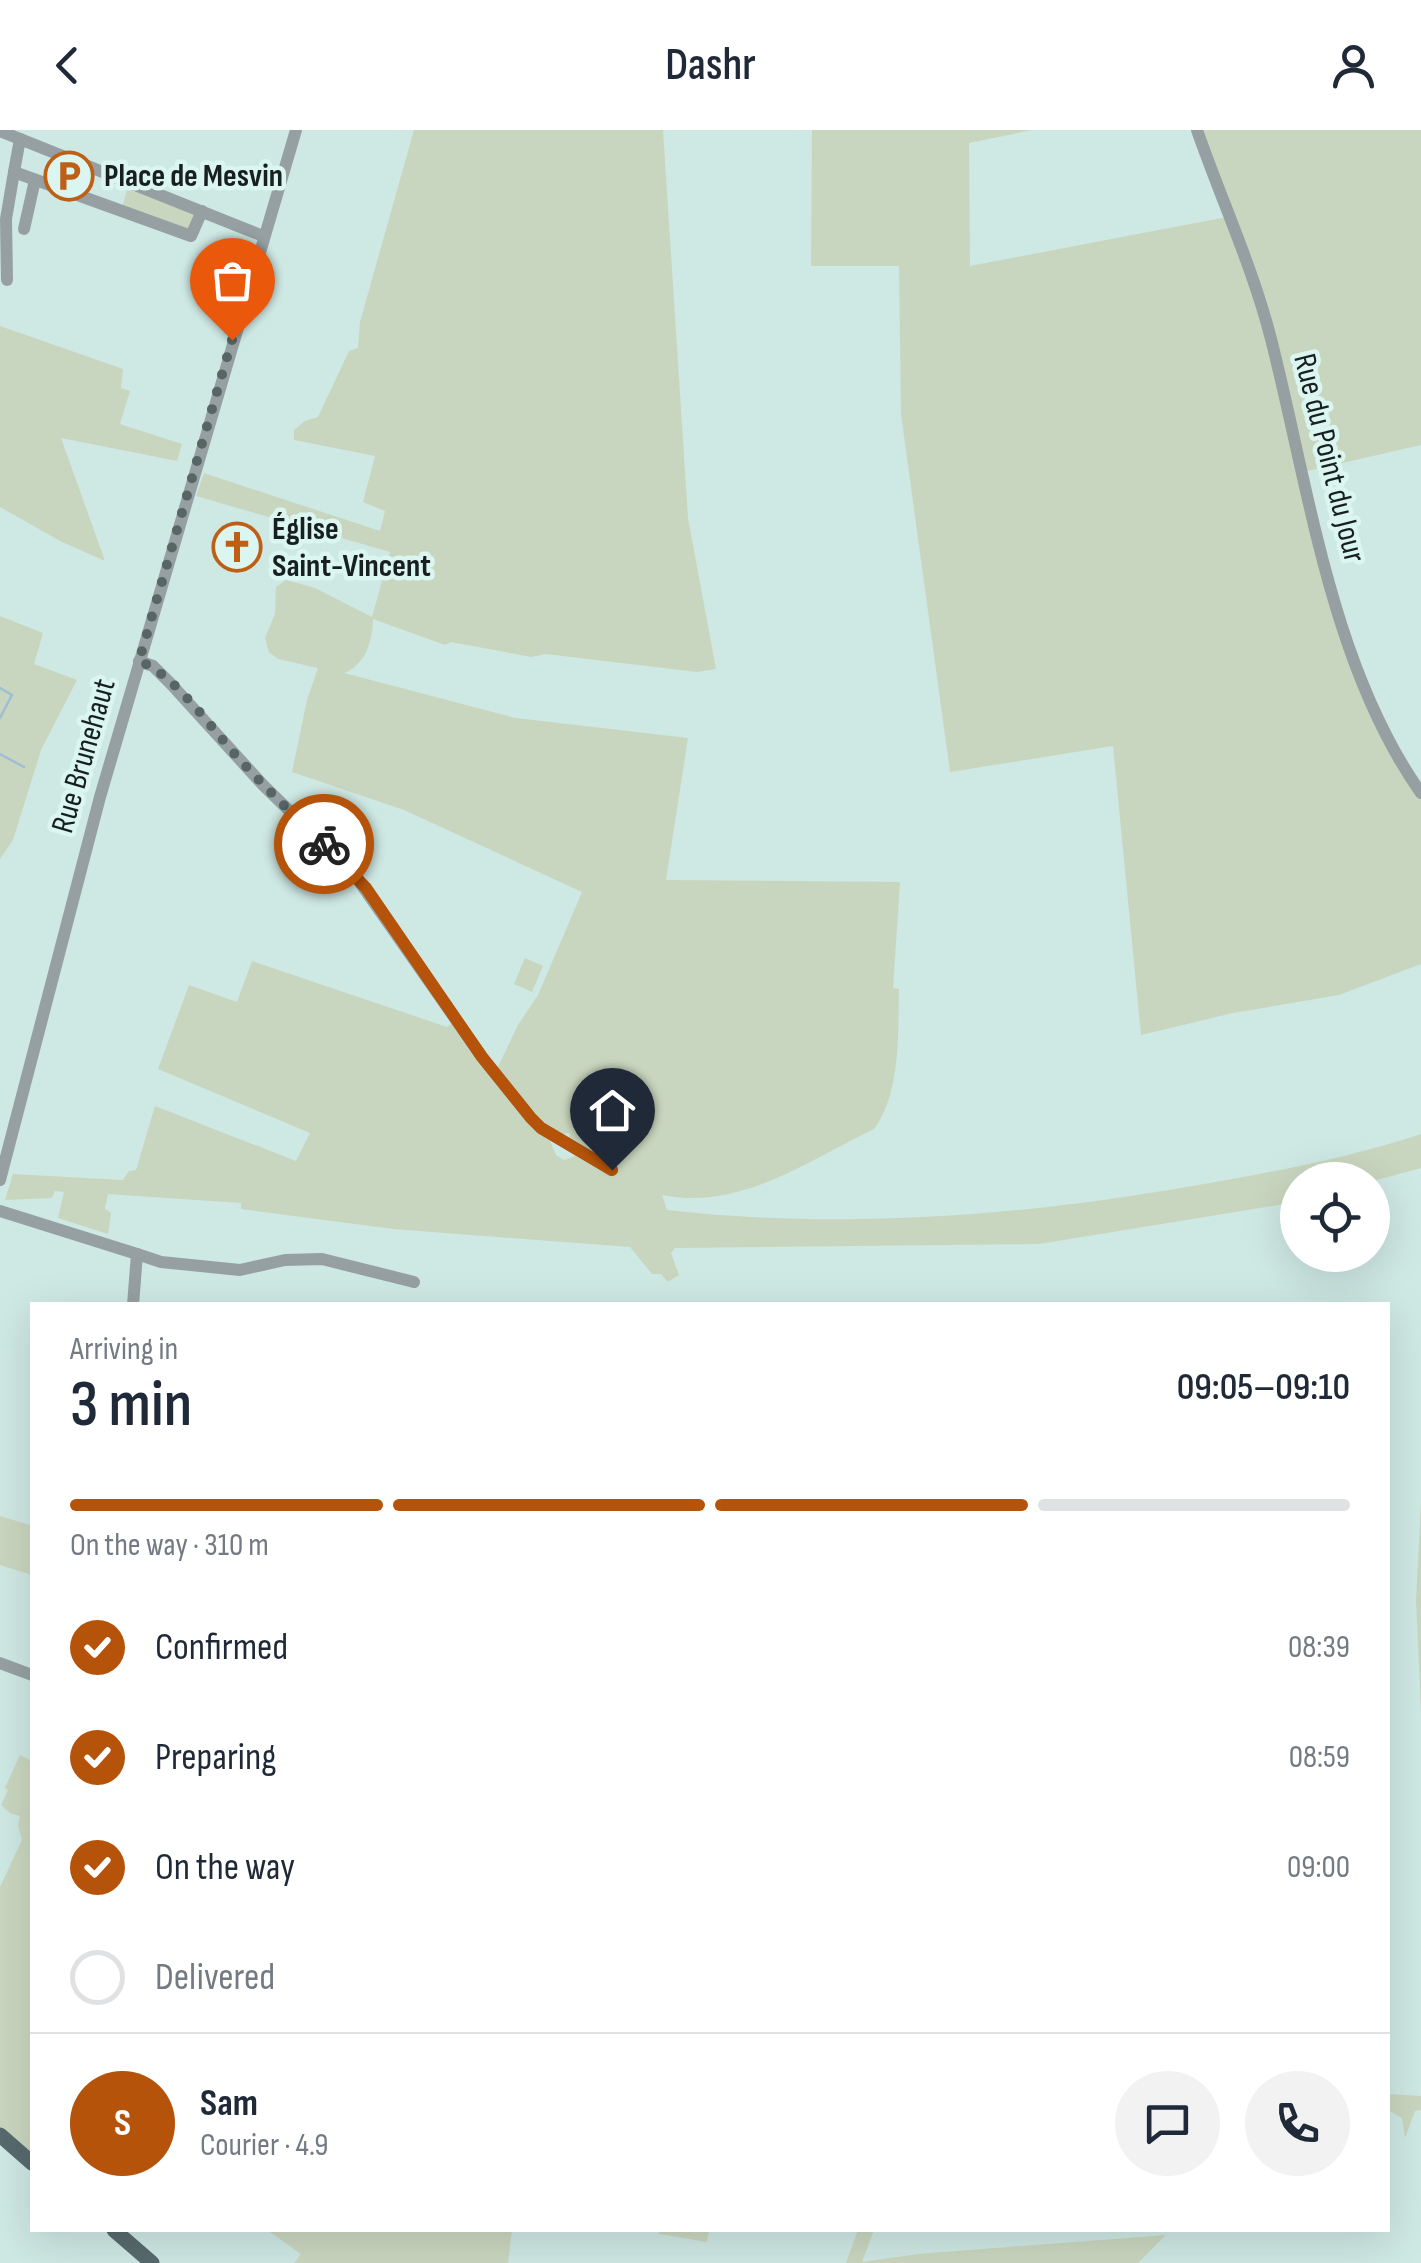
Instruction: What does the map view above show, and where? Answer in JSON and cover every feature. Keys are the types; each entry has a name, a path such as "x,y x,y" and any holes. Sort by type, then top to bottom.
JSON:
{"main road":[{"path":"0,2135 30,2161"},
{"path":"116,2232 152,2263"}],"street":[{"path":"0,132 264,236 296,130"},
{"name":"Rue du Point du Jour","path":"1197,130 1262,306 1348,645 1376,716 1421,793"},
{"path":"7,280 6,219 20,139"},
{"path":"14,172 191,236 202,211"},
{"path":"24,229 35,180"},
{"name":"Rue Brunehaut","path":"0,1180 71,903 264,236"},
{"path":"139,661 153,666 276,798 354,874 482,1057 531,1118 541,1128 612,1170"},
{"path":"0,1211 161,1262 240,1270 285,1260 322,1259 414,1282"},
{"path":"133,1302 136,1254"},
{"path":"0,1663 30,1674"}],"green space":[{"path":"414,130 663,130 688,518 716,669 697,672 546,654 531,657 451,642 445,645 373,619 366,651 357,665 344,673 516,718 688,738 666,880 900,882 893,988 899,989 896,1062 889,1098 874,1129 746,1190 691,1198 662,1195 667,1210 800,1219 933,1217 1132,1196 1280,1170 1280,1205 1039,1244 675,1248 671,1253 679,1275 668,1282 661,1274 652,1274 630,1247 393,1229 241,1209 241,1203 108,1194 108,1234 58,1218 64,1192 55,1191 52,1198 5,1200 13,1174 123,1180 129,1171 136,1170 155,1106 296,1161 310,1133 158,1069 189,985 237,1002 252,961 447,1027 456,1020 495,1073 518,1025 538,995 582,892 404,810 292,772 318,668 278,659 269,652 265,638 275,614 276,587 286,580 315,588 372,617 390,552 196,496 204,473 380,531 385,511 363,502 375,456 294,440 294,430 318,417 349,351 358,348 360,322","holes":["570,1133 569,1138 583,1153 564,1160 556,1155 548,1136"]},
{"path":"812,130 1032,130 969,143 970,266 1227,217 1197,130 1421,130 1421,445 1303,472 1349,645 1421,793 1421,964 1339,995 1233,1013 1141,1035 1113,746 950,772 901,414 899,266 811,266"},
{"path":"129,183 202,211 191,236 121,211"},
{"path":"0,326 123,369 121,388 130,391 120,424 182,444 177,461 61,438 105,561 0,507"},
{"path":"0,616 43,633 34,664 77,680 41,750 13,840 0,859"},
{"path":"525,958 543,966 532,992 514,984"},
{"path":"1421,1134 1421,1168 1390,1176 1390,1162 1315,1162"},
{"path":"1421,1502 1421,1714 1416,1600"},
{"path":"0,1516 30,1525 30,1574 0,1565"},
{"path":"20,1755 30,1760 30,2161 0,2135 0,1887 22,1840 20,1816 1,1805 8,1790 5,1788"},
{"path":"1390,2094 1421,2096 1421,2110 1415,2111 1405,2138 1402,2118 1390,2111"},
{"path":"270,2232 512,2232 508,2263 294,2263 301,2254"},
{"path":"660,2232 709,2232 707,2242"},
{"path":"857,2232 873,2232 862,2262 918,2254 1166,2235 1138,2263 846,2263"}],"waterway":[{"path":"0,688 12,695 0,718"},
{"path":"0,754 24,767"}],"way so far":[{"path":"232,340 139,661 153,666 263,785 324,844"}],"place":[{"name":"Place de Mesvin","path":"69,176"},
{"name":"Église Saint-Vincent","path":"237,547"}],"route":[{"path":"324,844 366,888 482,1057 531,1118 541,1128 612,1170"}]}
